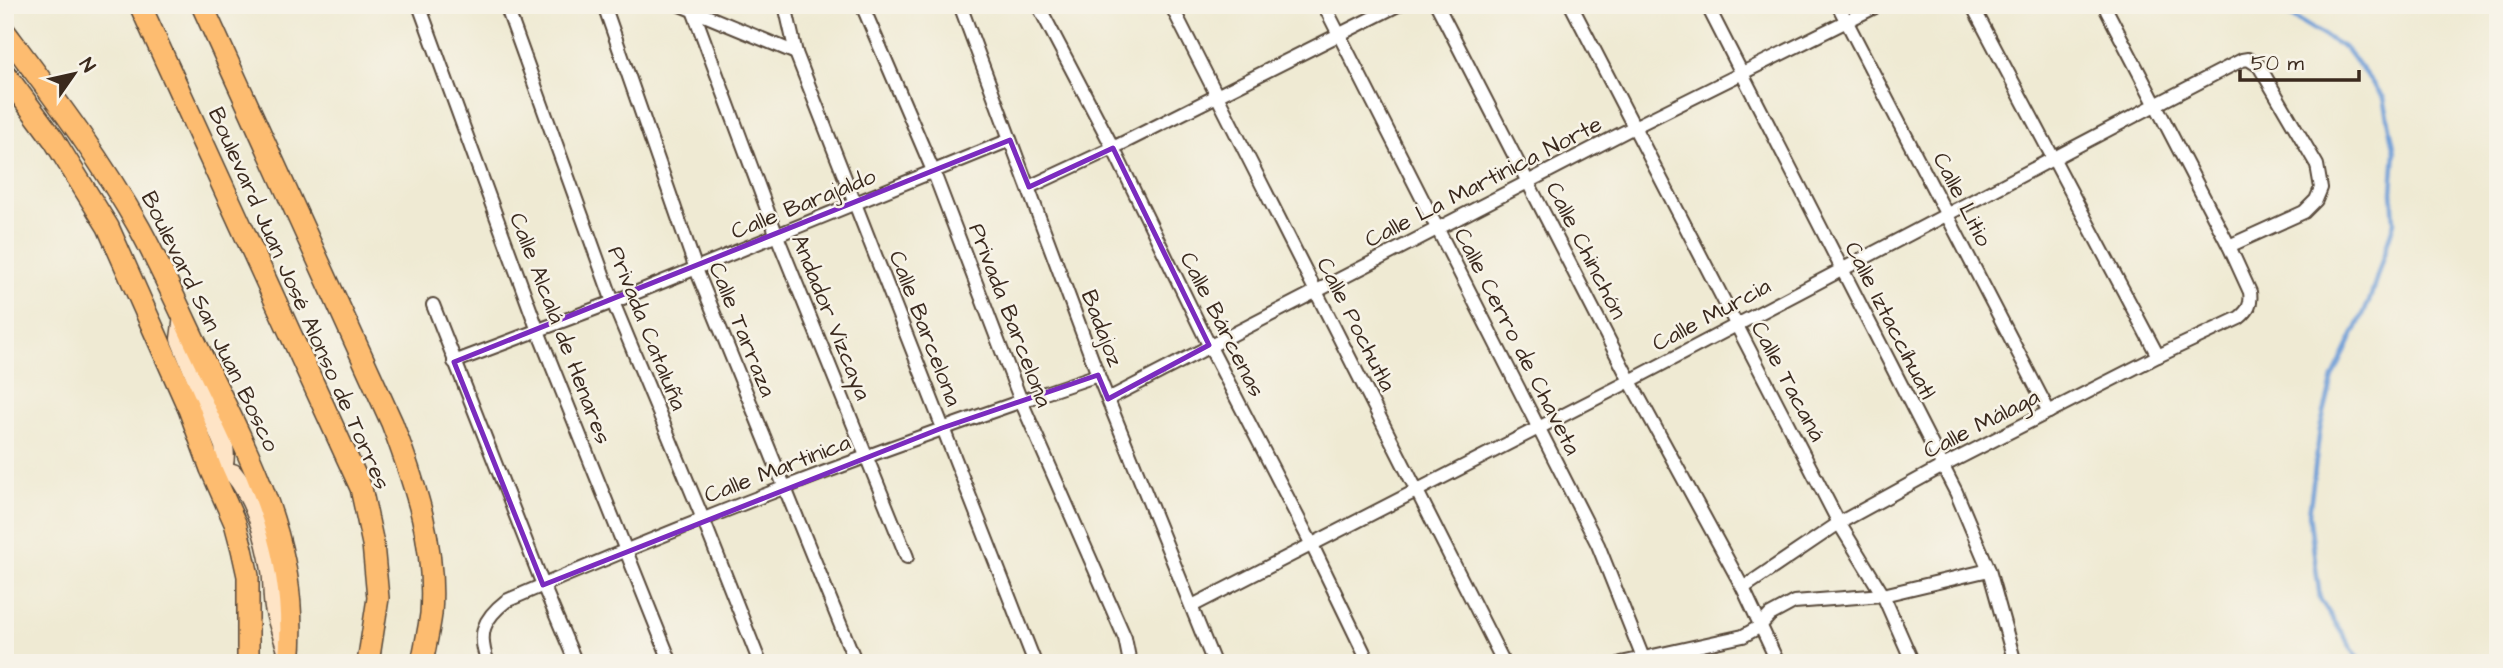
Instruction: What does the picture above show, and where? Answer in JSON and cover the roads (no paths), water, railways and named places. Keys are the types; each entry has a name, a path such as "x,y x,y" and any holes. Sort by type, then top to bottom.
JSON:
{"main road":[{"name":"Boulevard Juan José Alonso de Torres","path":"140,5 360,488 373,544 378,598 368,663"},
{"name":"Boulevard Juan José Alonso de Torres","path":"202,5 392,423 415,484 426,527 431,574 430,616 421,662"},
{"name":"Boulevard San Juan Bosco","path":"5,32 111,179 157,261 240,436 267,500 283,550 290,586 289,660"},
{"path":"7,80 54,140 108,227 216,473 235,523 248,576 248,663"},
{"path":"183,316 180,339 224,446 226,458 216,473"},
{"path":"216,473 233,473 252,507 268,553 274,608 289,660"}],"street":[{"name":"Calle Alcalá de Henares","path":"419,5 538,331 671,663"},
{"name":"Privada Cataluña","path":"506,5 613,302 760,663"},
{"name":"Calle Tarraza","path":"604,5 696,269 856,663"},
{"path":"680,5 796,54"},
{"name":"Calle Barcelona","path":"785,5 796,54 1035,663"},
{"name":"Privada Barcelona","path":"862,5 934,173 1021,401 1125,638 1130,663"},
{"name":"Badajoz","path":"960,5 1098,375 1214,663"},
{"name":"Calle Bárcenas","path":"1038,5 1113,148 1370,663"},
{"name":"Calle Pochutla","path":"1171,5 1504,663"},
{"name":"Calle Cerro de Chaveta","path":"1324,5 1598,545 1644,661"},
{"path":"1029,187 1113,148 1398,5"},
{"name":"Calle Chinchón","path":"1437,5 1630,381 1742,587 1777,663"},
{"name":"Calle Tacaná","path":"1571,5 1839,523 1883,595 1913,663"},
{"name":"Calle Iztaccíhuatl","path":"1707,5 1943,466 1989,570 2015,663"},
{"name":"Calle Litio","path":"1838,5 2049,412"},
{"name":"Calle La Martinica Norte","path":"1108,399 1741,72 1880,5"},
{"path":"1972,5 2158,356"},
{"path":"2107,11 2230,246"},
{"name":"Andador Vizcaya","path":"694,13 777,236 907,557"},
{"name":"Calle Murcia","path":"1192,606 1417,492 2157,104 2248,59 2259,66 2316,165 2320,188 2316,200 2304,212 2230,246"},
{"name":"Calle Barajaldo","path":"454,362 696,269 1010,140"},
{"name":"Calle Málaga","path":"1742,587 1839,523 1943,466 2158,356 2239,318 2247,311 2251,300 2250,292 2230,246"},
{"path":"433,306 576,663"},
{"name":"Calle Martinica","path":"488,663 483,639 484,623 492,612 506,601 703,519 865,457 1098,375"},
{"path":"1621,663 1644,661 1744,636 1759,627 1770,615 1794,602 1883,595 1989,570"}],"waterway":[{"path":"2269,5 2346,49 2384,98 2395,152 2392,192 2394,222 2369,302 2333,377 2320,429 2309,514 2320,599 2361,663"}]}
